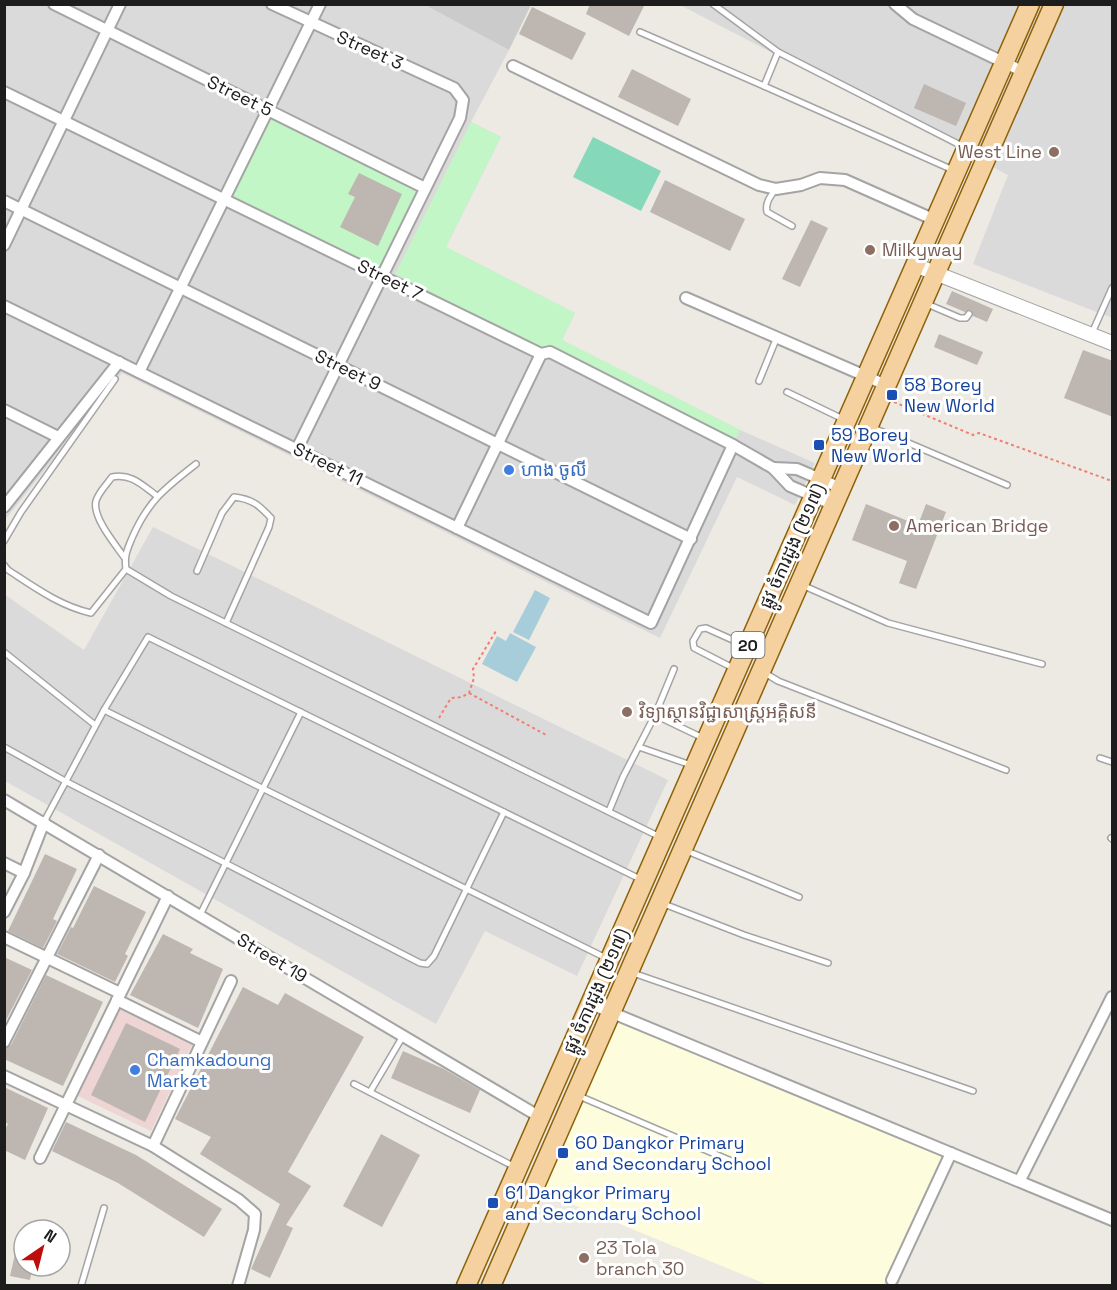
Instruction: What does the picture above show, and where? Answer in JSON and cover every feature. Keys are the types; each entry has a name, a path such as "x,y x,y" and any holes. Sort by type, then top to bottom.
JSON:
{"main road":[{"name":"ផ្លូវ ចំការដូង (២១៧)","path":"466,1286 1030,4"},
{"name":"ផ្លូវ ចំការដូង (២១៧)","path":"491,1286 1054,4"}],"street":[{"name":"Street 5","path":"54,4 425,188"},
{"path":"4,245 120,4"},
{"name":"Street 3","path":"272,4 454,88 463,100 460,118 425,188"},
{"path":"139,372 320,4"},
{"path":"895,4 913,18 1024,72"},
{"path":"513,66 759,185 776,189 801,185 820,178 845,180 935,220"},
{"name":"Street 7","path":"4,92 541,354 550,352 733,445 773,468 790,486 813,497 837,496"},
{"path":"297,449 425,188"},
{"name":"Street 9","path":"4,201 691,538"},
{"path":"915,265 936,273 979,297 1113,343"},
{"path":"686,298 866,376 884,391"},
{"name":"Street 11","path":"4,306 651,623 691,538"},
{"path":"457,528 541,354"},
{"path":"4,507 58,436 119,362"},
{"path":"4,410 58,436"},
{"path":"691,538 733,445"},
{"name":"Street 7","path":"773,468 797,469 821,479 837,496"},
{"name":"Street 19","path":"4,800 540,1117"},
{"path":"4,912 24,873 44,822"},
{"path":"4,1042 99,855"},
{"path":"4,863 24,873"},
{"path":"40,1158 168,896"},
{"path":"4,937 202,1042"},
{"path":"153,1146 231,981"},
{"path":"1020,1180 1113,997"},
{"path":"591,1004 1113,1220"},
{"path":"4,1076 153,1146 239,1200 255,1214 254,1230 238,1286"},
{"path":"892,1280 951,1153"}],"lane":[{"path":"713,4 778,52 967,149"},
{"path":"640,32 956,172"},
{"path":"764,86 778,52"},
{"path":"776,189 768,200 767,212 792,226"},
{"path":"1091,334 1113,288"},
{"path":"923,302 960,318 966,318 969,314"},
{"path":"759,381 777,337"},
{"path":"4,541 21,512 115,379"},
{"path":"787,392 847,420"},
{"path":"868,426 1007,485"},
{"path":"124,557 140,519 157,496 196,464"},
{"path":"4,565 42,593 91,613 126,569 124,557 105,530 96,511 96,501 112,477 122,475 134,478 157,496"},
{"path":"197,571 222,513 234,496 248,498 260,505 271,518 269,527 226,623"},
{"path":"126,569 171,596 664,838"},
{"path":"799,583 888,623 1042,664"},
{"path":"738,670 694,648 693,641 699,629 706,628 748,647"},
{"path":"44,822 95,725 148,637 645,882"},
{"path":"4,652 95,725"},
{"path":"609,811 623,777 655,715 674,669"},
{"path":"761,671 778,681 1006,770"},
{"path":"104,711 610,960"},
{"path":"200,915 301,712"},
{"path":"655,715 707,740"},
{"path":"4,747 65,781 420,963 427,964 434,956 504,812"},
{"path":"639,747 695,767"},
{"path":"1100,758 1113,762"},
{"path":"682,849 798,897"},
{"path":"659,902 828,963"},
{"path":"629,972 973,1091"},
{"path":"370,1092 403,1036"},
{"path":"354,1083 517,1168"},
{"path":"575,1094 736,1163"},
{"path":"81,1286 104,1208"}],"path":[{"path":"884,391 973,435 979,433 1113,482"},
{"path":"435,726 451,698 462,697 469,693 474,678 473,669 496,631"},
{"path":"469,693 548,736"}],"shaded area":[{"path":"531,4 509,50 425,5"},
{"path":"5,5 425,5 509,50 471,122 501,137 446,247 575,313 562,340 740,430 815,463 795,505 737,477 660,638 122,373 5,520"},
{"path":"680,5 1112,5 1112,318 973,264 1008,175"},
{"path":"153,527 668,780 577,976 485,931 436,1024 5,781 4,594 84,650"},
{"name":"Chamkadoung Market","path":"120,1008 193,1043 151,1131 78,1096"},
{"path":"619,1018 946,1158 883,1285 768,1285 540,1191"}],"green space":[{"path":"273,116 420,190 380,270 230,196"},
{"path":"471,122 501,137 446,247 575,313 562,340 740,430 733,445 395,274"},
{"path":"593,137 661,171 641,211 573,177"}],"water":[{"path":"535,590 550,598 529,640 513,632"},
{"path":"510,633 536,647 517,682 482,664 497,636 506,641"}],"building":[{"path":"590,4 645,4 629,36 586,14"},
{"path":"532,7 586,33 572,60 519,34"},
{"path":"632,69 691,99 678,126 618,97"},
{"path":"924,84 966,103 956,126 914,108"},
{"path":"359,173 402,194 378,246 340,227 355,197 348,194"},
{"path":"665,180 745,219 730,251 650,212"},
{"path":"811,220 828,228 800,287 782,279"},
{"path":"952,291 993,309 987,322 973,316 971,310 965,312 946,304"},
{"path":"939,334 983,352 977,365 934,347"},
{"path":"1083,350 1113,361 1113,417 1064,398"},
{"path":"866,504 918,525 926,504 946,512 916,589 899,583 907,561 852,540"},
{"path":"45,854 77,869 53,919 57,921 43,948 8,931"},
{"path":"94,886 146,912 125,954 128,956 115,982 57,954"},
{"path":"163,934 193,949 190,953 223,969 198,1028 130,995"},
{"path":"4,957 32,970 4,1024"},
{"path":"46,975 103,1002 63,1086 4,1059 4,1049 11,1045"},
{"path":"243,987 278,1005 285,993 364,1037 288,1172 311,1186 286,1225 293,1228 270,1278 251,1269 280,1204 200,1154 211,1137 175,1119"},
{"name":"Chamkadoung Market","path":"126,1023 180,1049 145,1122 91,1095"},
{"path":"403,1051 444,1069 480,1090 470,1113 391,1078"},
{"path":"4,1087 48,1108 25,1160 4,1150 4,1131 8,1124 4,1122"},
{"path":"66,1122 136,1155 222,1209 204,1237 118,1183 52,1151"},
{"path":"381,1134 420,1155 382,1227 343,1206"}],"place":[{"name":"West Line","path":"1054,152"},
{"name":"Milkyway","path":"870,250"},
{"name":"58 Borey New World","path":"892,395"},
{"name":"59 Borey New World","path":"819,445"},
{"name":"ហាង ចូលី","path":"509,470"},
{"name":"American Bridge","path":"894,526"},
{"name":"វិទ្យាស្ថានវិជ្ជាសាស្រ្តអគ្គិសនី","path":"627,712"},
{"name":"Chamkadoung Market","path":"135,1070"},
{"name":"60 Dangkor Primary and Secondary School","path":"563,1153"},
{"name":"61 Dangkor Primary and Secondary School","path":"493,1203"},
{"name":"23 Tola branch 30","path":"584,1258"}]}
